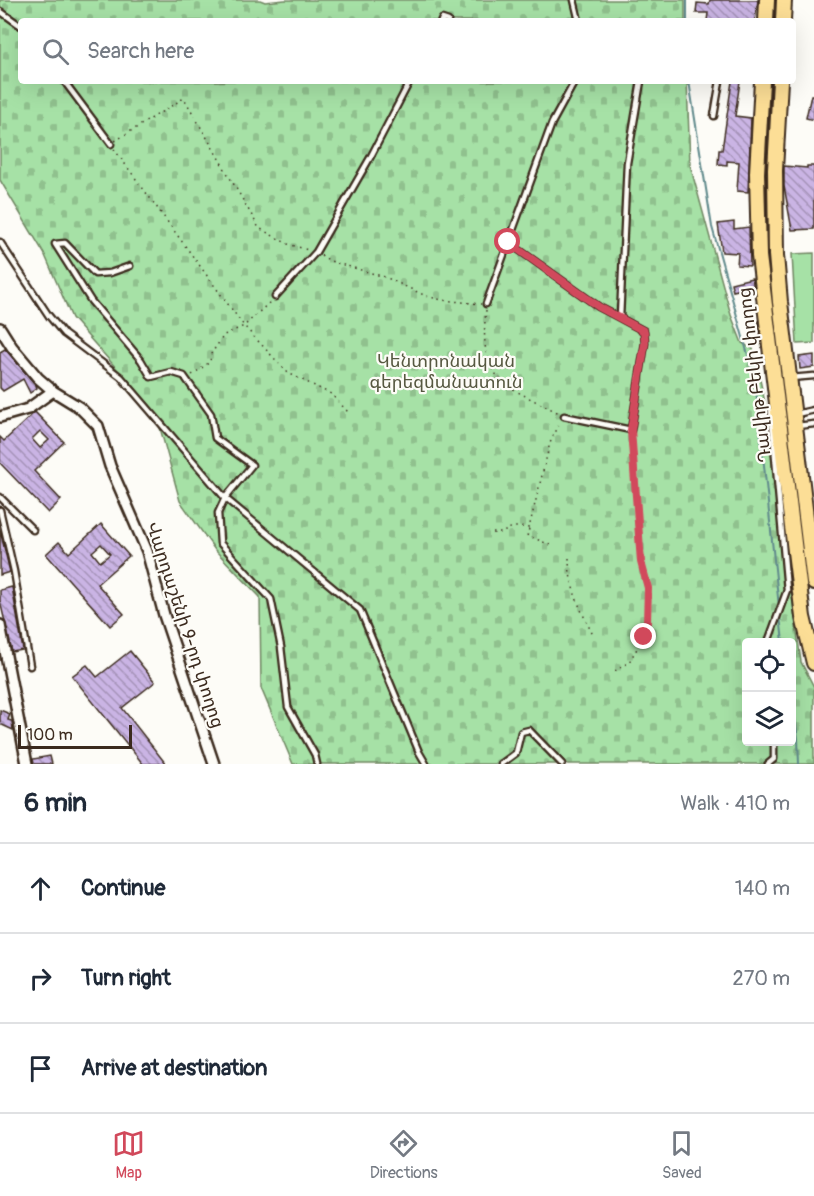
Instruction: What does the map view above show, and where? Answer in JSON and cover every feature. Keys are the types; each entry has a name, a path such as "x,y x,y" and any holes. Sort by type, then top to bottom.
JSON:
{"main road":[{"path":"766,18 767,0"},
{"path":"783,18 784,0"},
{"name":"Դավիթ Բեկի փողոց","path":"762,84 757,173 759,256 803,616 814,663"},
{"name":"Դավիթ Բեկի փողոց","path":"780,84 775,170 776,255 814,583"}],"street":[{"name":"Վարդաշենի 9-րդ փողոց","path":"0,328 12,347 32,370 53,391 79,406 98,426 110,466 147,551 164,615 214,764"},
{"path":"0,417 27,409 53,391"},
{"path":"0,625 27,764"},
{"path":"0,653 14,717"}],"lane":[{"path":"574,0 578,18"},
{"path":"0,11 18,24"},
{"path":"66,84 111,144"},
{"path":"275,297 316,252 370,159 408,84"},
{"path":"486,304 552,123 573,84"},
{"path":"620,318 627,163 640,84"},
{"path":"714,116 719,84"},
{"path":"0,242 49,316 64,334 121,377 225,498 360,610 426,764"},
{"path":"508,242 599,307 644,331 645,343 631,430 564,416"},
{"path":"130,266 110,273 95,274 65,243 55,244 91,301 141,360 151,377 171,372 184,376 211,414 215,438 252,465 225,498 218,513 220,543 271,599 281,647 288,707 315,755 317,764"},
{"path":"789,378 814,376"},
{"path":"769,638 787,590 770,392 775,391"},
{"path":"794,420 814,410"},
{"path":"794,420 814,424"},
{"path":"0,497 33,530"},
{"path":"0,510 14,571 30,666"},
{"path":"501,764 516,753 521,732 529,730 562,764"},
{"path":"768,764 774,759 774,746"}],"path":[{"path":"348,412 331,394 288,373 244,326 111,144 184,98 260,228 288,244 316,252 330,261 385,277 426,296 442,300 486,304 484,342 485,354 491,368 505,385 564,416 550,443 527,535 550,545"},
{"path":"187,380 210,362 211,354 224,335 244,326 275,297"},
{"path":"615,671 629,662 633,656 644,637 647,622 648,588 641,562 631,430"},
{"path":"493,533 503,534 507,528 512,527 529,528"},
{"path":"569,558 571,585 578,607 594,637"}],"green space":[{"name":"Կենտրոնական գերեզմանատուն","path":"0,0 260,0 265,2 285,0 685,0 685,18 18,18 18,84 687,84 690,165 731,315 742,343 753,349 780,469 788,568 801,662 814,687 814,764 293,764 261,688 260,597 215,550 180,501 156,413 72,318 44,253 0,180"},
{"path":"814,253 814,343 797,344 792,254"}],"building":[{"path":"710,0 758,0 755,18 707,18 708,13 696,13 697,3 709,4"},
{"path":"732,84 740,84 735,116 751,118 748,192 737,191 739,162 727,161 727,165 718,164 719,150 722,150"},
{"path":"811,95 814,95 814,120 806,118"},
{"path":"784,166 807,168 807,166 814,166 814,229 792,230 784,186"},
{"path":"734,222 734,229 749,227 750,266 737,265 738,253 722,252 718,224"},
{"path":"752,278 754,289 742,292 742,289 733,291 731,283"},
{"path":"5,349 36,385 37,388 30,393 23,379 3,391 0,388 0,352"},
{"path":"814,355 814,367 800,369 799,357"},
{"path":"35,412 64,442 34,471 61,500 48,513 0,463 0,437 4,441","holes":["40,431 49,440 40,448 32,439"]},
{"path":"101,524 129,556 97,584 124,614 110,626 46,554 59,542 69,553","holes":["101,544 110,554 100,562 92,552"]},
{"path":"0,530 10,572 0,575"},
{"path":"12,587 23,650 12,652 0,601 0,590"},
{"path":"130,651 155,682 122,708 166,764 143,764 72,676 87,665 97,677"},
{"path":"0,710 10,714 8,720 12,721 13,730 0,724"},
{"path":"50,756 52,764 34,764 33,759"}],"waterway":[{"path":"687,0 687,18"},
{"path":"689,84 712,227 755,380 779,607"},
{"path":"780,616 783,638"},
{"path":"796,725 799,764"}],"route":[{"path":"508,242 599,307 644,331 645,343 631,430 641,562 648,588 644,637"}]}
